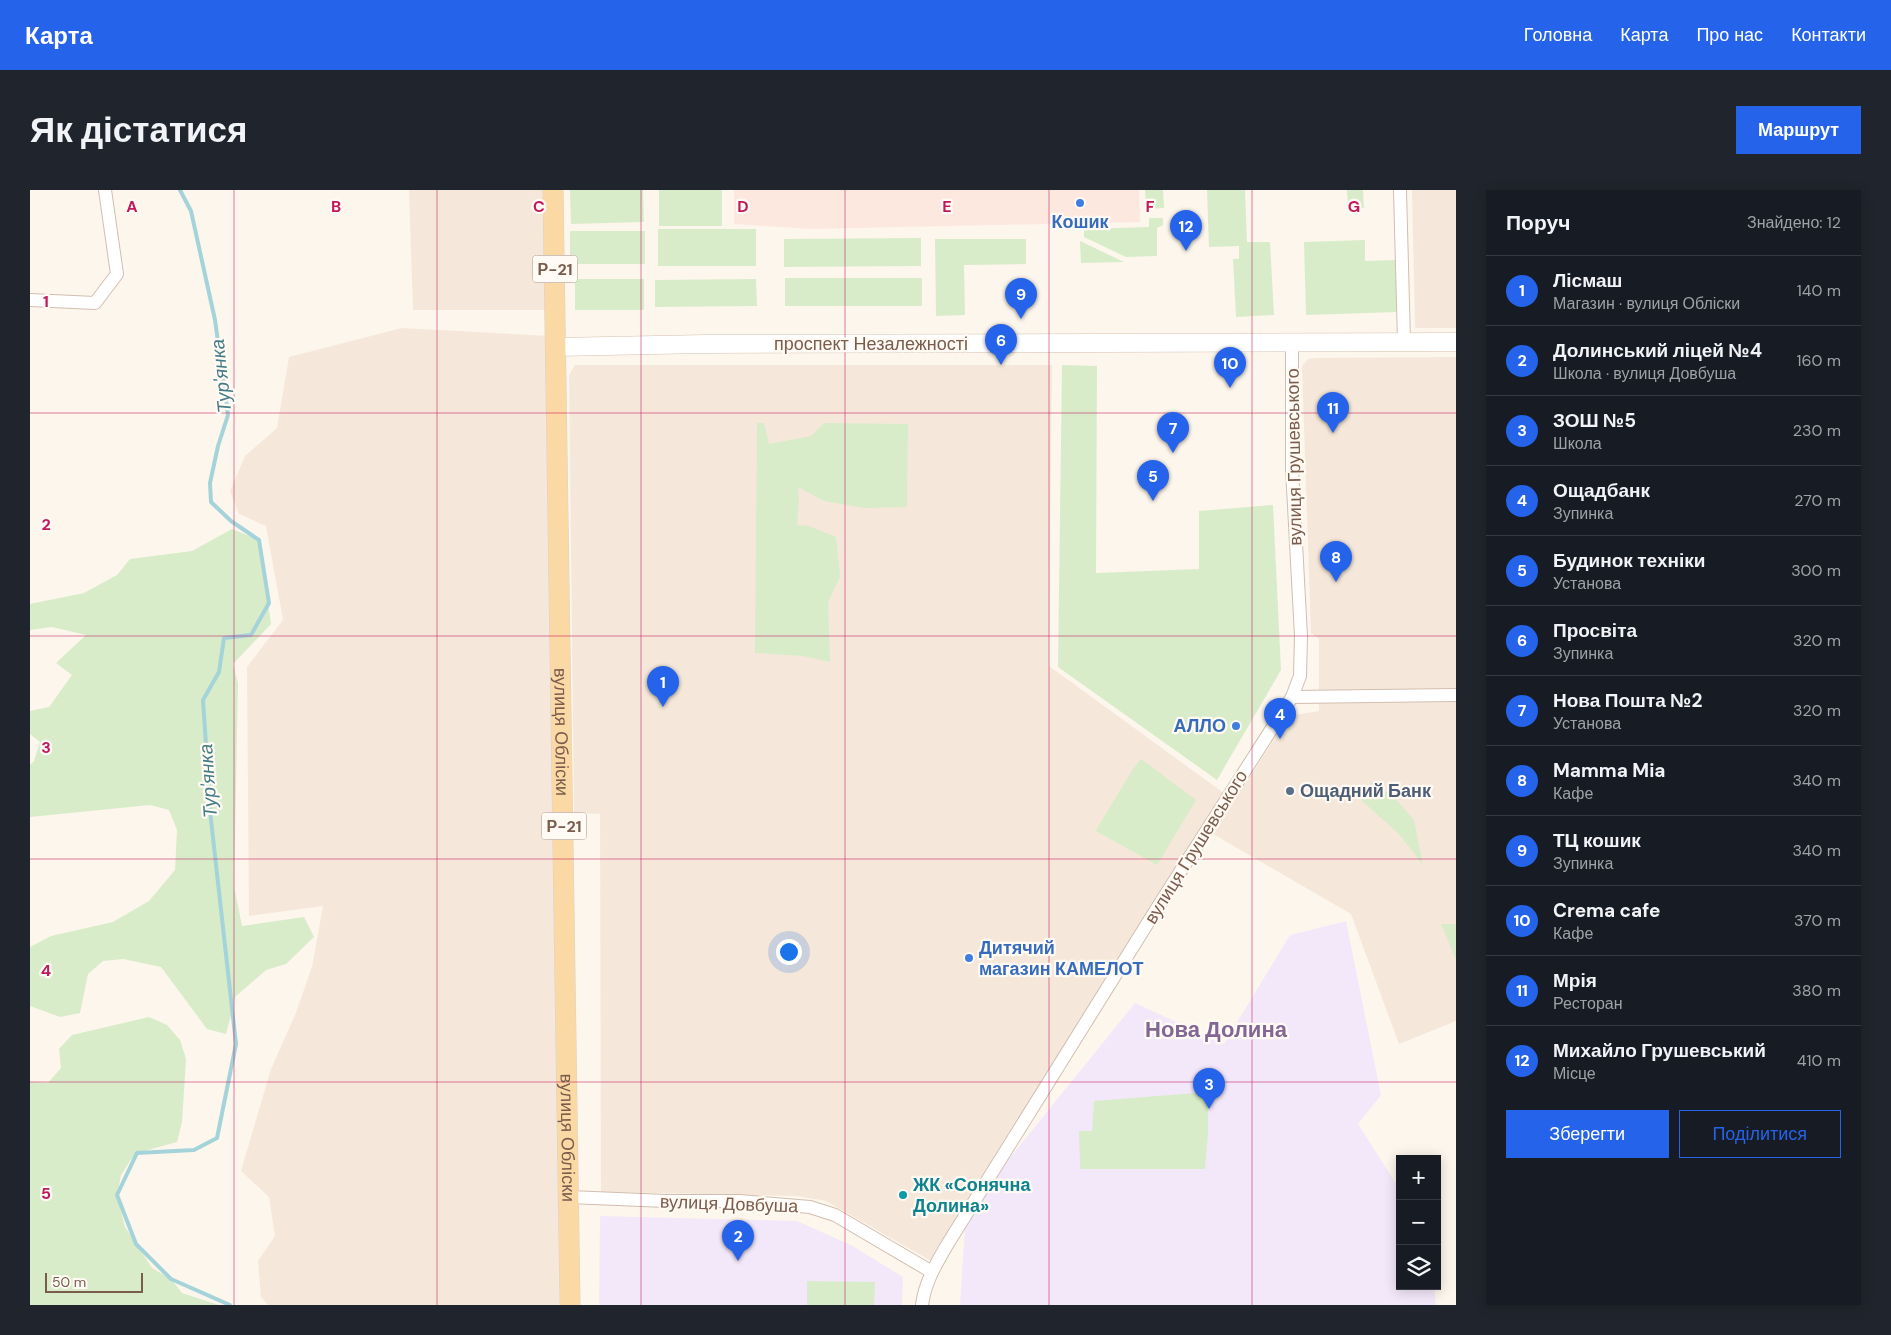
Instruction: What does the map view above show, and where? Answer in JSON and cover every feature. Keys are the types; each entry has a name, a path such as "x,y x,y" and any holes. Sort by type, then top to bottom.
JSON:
{"main road":[{"name":"вулиця Обліски","path":"553,190 570,1305"},
{"name":"проспект Незалежності","path":"556,347 705,344 1456,342"}],"street":[{"path":"30,300 95,303 117,274 105,190"},
{"path":"1400,190 1404,342"},
{"name":"вулиця Грушевського","path":"922,1305 932,1272 1149,921 1292,697 1300,676 1301,636 1292,469 1292,342"},
{"path":"1292,697 1456,695"},
{"name":"вулиця Довбуша","path":"569,1196 666,1202 740,1201 810,1207 835,1215 932,1272"}],"shaded area":[{"path":"409,190 544,190 546,310 413,310"},
{"path":"734,190 1139,190 1140,222 810,229 734,224"},
{"path":"1412,190 1456,190 1456,328 1415,328"},
{"path":"402,328 550,336 557,875 559,1305 268,1305 261,1297 258,1261 275,1236 269,1197 241,1171 271,1069 295,1015 312,967 323,906 249,916 247,667 283,620 266,526 239,514 230,491 245,456 277,428 289,357"},
{"path":"1456,357 1456,1021 1399,1044 1351,914 1213,834 1289,716 1319,711 1319,639 1311,633 1302,366 1308,359 1316,358"},
{"path":"575,365 1052,365 1049,666 1225,794 931,1261 826,1201 797,1196 601,1192 600,814 574,813 569,375"},
{"path":"1346,921 1381,1095 1358,1124 1396,1184 1396,1290 1434,1290 1436,1305 960,1305 966,1212 1135,1003 1224,1044 1290,935"},
{"path":"600,1216 797,1221 851,1245 903,1277 902,1305 599,1305"}],"green space":[{"path":"570,190 643,190 644,222 571,224"},
{"path":"659,190 722,190 722,226 659,226"},
{"path":"1145,190 1163,190 1164,208 1146,209"},
{"path":"1207,190 1245,190 1247,242 1270,242 1274,315 1236,317 1233,259 1239,259 1239,246 1209,247"},
{"path":"1347,190 1363,190 1364,208 1348,209"},
{"path":"1149,218 1163,218 1163,225 1157,228 1157,256 1126,257 1084,237 1084,229 1149,227"},
{"path":"658,229 756,229 756,266 658,266"},
{"path":"570,231 645,231 645,264 570,264"},
{"path":"921,238 921,266 784,267 784,239"},
{"path":"935,239 1026,239 1026,264 964,265 965,315 936,316"},
{"path":"1365,240 1365,261 1396,260 1398,312 1306,315 1304,242"},
{"path":"1080,241 1124,262 1081,263"},
{"path":"785,278 922,278 922,306 785,306"},
{"path":"575,279 644,279 644,310 575,310"},
{"path":"756,279 757,306 655,307 655,280"},
{"path":"1062,365 1097,366 1096,573 1199,569 1199,511 1273,505 1281,670 1217,780 1058,667"},
{"path":"757,423 764,423 769,444 811,436 824,423 908,424 907,507 865,508 824,501 798,487 797,525 809,526 836,537 840,577 828,602 830,662 803,656 755,653"},
{"path":"232,529 259,540 271,624 233,664 238,683 234,886 242,926 304,917 314,937 286,964 266,970 236,996 226,1034 207,1029 161,967 123,959 103,961 88,974 80,1013 60,1017 30,1006 30,947 51,936 113,922 149,901 175,870 177,830 169,810 150,805 30,817 30,765 34,761 40,742 30,734 30,711 49,707 72,675 56,663 86,635 52,627 30,630 30,604 84,593 117,575 130,559 192,551"},
{"path":"1141,759 1196,800 1157,865 1096,831"},
{"path":"1371,782 1394,797 1414,820 1423,865 1399,834 1361,800"},
{"path":"1441,924 1456,924 1456,960"},
{"path":"149,1017 167,1025 180,1040 186,1059 182,1122 177,1142 137,1153 132,1158 121,1175 117,1195 125,1227 152,1268 171,1279 182,1293 219,1305 30,1305 30,1082 48,1083 61,1068 59,1049 72,1035"},
{"path":"1208,1092 1208,1133 1205,1169 1080,1169 1079,1131 1092,1131 1094,1101"},
{"path":"807,1281 875,1282 874,1305 807,1305"}],"waterway":[{"name":"Тур'янка","path":"180,190 191,211 215,320 228,415 218,446 210,483 211,502 231,521 259,540 269,603 251,635 224,638 219,672 203,700 211,820 236,1044 217,1138 194,1150 137,1153 117,1195 136,1244 171,1279 230,1305"}],"place":[{"name":"Кошик","path":"1080,203"},
{"name":"Михайло Грушевський","path":"1186,251"},
{"name":"ТЦ кошик","path":"1021,319"},
{"name":"Просвіта","path":"1001,365"},
{"name":"Crema cafe","path":"1230,388"},
{"name":"Мрія","path":"1333,433"},
{"name":"Нова Пошта №2","path":"1173,453"},
{"name":"Будинок техніки","path":"1153,501"},
{"name":"Mamma Mia","path":"1336,582"},
{"name":"Лісмаш","path":"663,707"},
{"name":"АЛЛО","path":"1236,726"},
{"name":"Ощадбанк","path":"1280,739"},
{"name":"Ощадний Банк","path":"1290,791"},
{"name":"Дитячий магазин КАМЕЛОТ","path":"969,958"},
{"name":"ЗОШ №5","path":"1209,1109"},
{"name":"ЖК «Сонячна Долина»","path":"903,1195"},
{"name":"Долинський ліцей №4","path":"738,1261"}],"district":[{"name":"Нова Долина","path":"1216,1029"}]}
